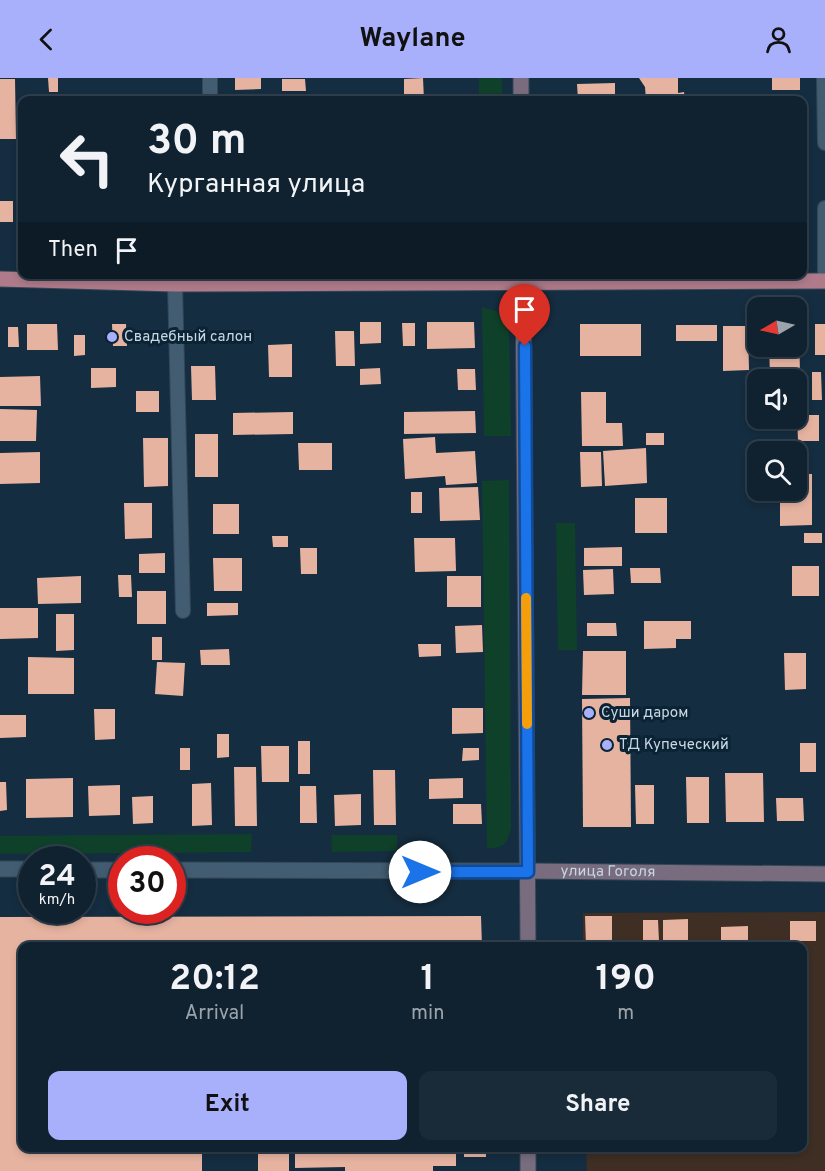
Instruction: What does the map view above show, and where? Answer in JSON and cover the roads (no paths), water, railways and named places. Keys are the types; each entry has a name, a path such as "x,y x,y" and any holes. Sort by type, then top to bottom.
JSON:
{"main road":[{"path":"0,279 175,284 218,279 825,280"}],"street":[{"path":"521,78 521,96"},
{"path":"524,279 528,942"},
{"path":"0,869 18,869"},
{"name":"улица Гоголя","path":"186,870 825,874"},
{"path":"528,1152 528,1171"}],"lane":[{"path":"210,78 210,96"},
{"path":"824,78 825,143"},
{"path":"825,208 825,280"},
{"path":"175,284 183,611"}],"place":[{"name":"Свадебный салон","path":"112,337"},
{"name":"Суши даром","path":"589,713"},
{"name":"ТД Купеческий","path":"607,745"}]}
